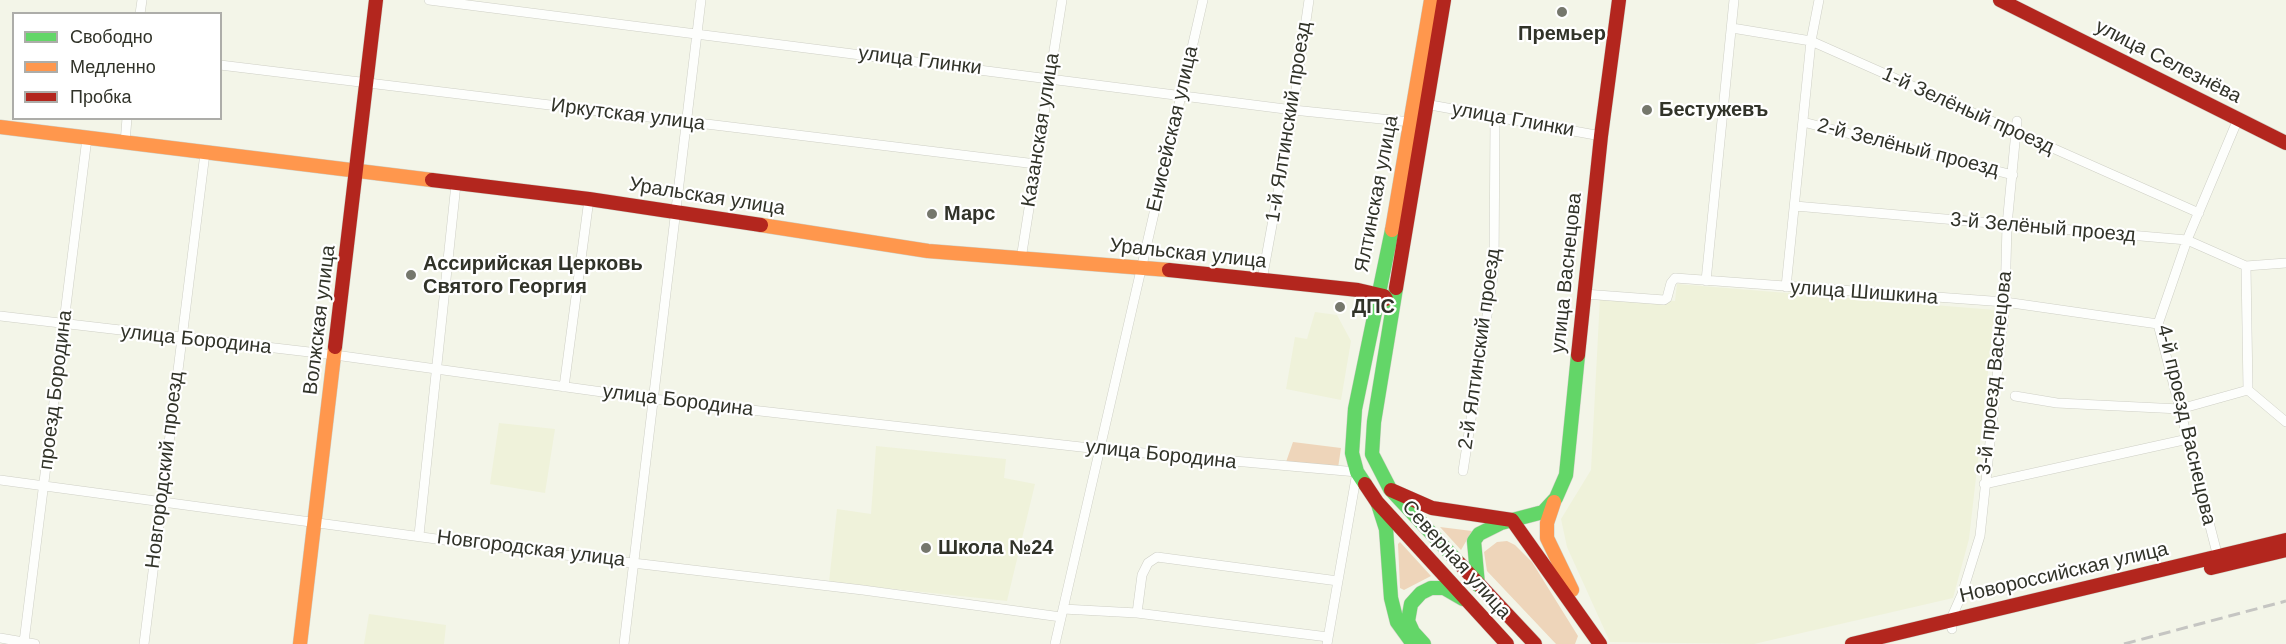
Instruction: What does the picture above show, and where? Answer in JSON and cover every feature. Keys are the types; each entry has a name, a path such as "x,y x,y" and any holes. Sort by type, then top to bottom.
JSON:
{"main road":[{"name":"Волжская улица","path":"300,644 376,0"},
{"name":"Ялтинская улица","path":"1357,472 1352,453 1355,409 1388,253 1431,0"},
{"name":"Ялтинская улица","path":"1372,454 1374,422 1444,0"},
{"name":"улица Васнецова","path":"1578,611 1574,596 1548,538 1546,523 1566,475 1601,136 1618,0"},
{"name":"улица Селезнёва","path":"2000,0 2286,143"},
{"name":"Уральская улица","path":"0,127 590,199 928,251 1021,260 1140,267 1378,294"},
{"path":"1378,294 1387,301 1393,318"},
{"name":"Северная улица","path":"1372,454 1390,489 1535,644"},
{"name":"Северная улица","path":"1357,472 1377,502 1507,644"},
{"name":"Северная улица","path":"1390,489 1432,508 1512,520"},
{"path":"1556,498 1543,512 1512,520 1597,640 1607,644"},
{"name":"Северная улица","path":"1377,502 1386,529 1391,598 1397,622 1413,644"},
{"name":"Северная улица","path":"1478,585 1474,540 1479,534 1512,520"},
{"name":"Новороссийская улица","path":"1852,644 1951,625 2219,561 2286,540"},
{"name":"Новороссийская улица","path":"2219,561 2286,550"},
{"path":"1424,644 1413,632 1408,621 1411,604 1420,593 1431,588 1444,588 1469,603"},
{"name":"Новороссийская улица","path":"1891,644 1951,625"}],"street":[{"name":"улица Глинки","path":"429,0 1050,77 1293,110 1411,122"},
{"path":"624,644 701,0"},
{"name":"Казанская улица","path":"1021,260 1062,0"},
{"name":"Енисейская улица","path":"1055,644 1203,0"},
{"name":"1-й Ялтинский проезд","path":"1262,280 1293,110 1309,0"},
{"path":"1706,281 1734,0"},
{"path":"1786,287 1810,41 1819,0"},
{"name":"1-й Зелёный проезд","path":"1732,28 1810,41 2199,213"},
{"name":"Иркутская улица","path":"222,65 1036,164"},
{"name":"улица Глинки","path":"1425,104 1601,136"},
{"name":"2-й Ялтинский проезд","path":"1463,471 1494,270 1495,118"},
{"name":"4-й проезд Васнецова","path":"2219,561 2158,324 2187,240 2238,119"},
{"path":"124,143 127,120"},
{"name":"3-й проезд Васнецова","path":"1951,625 1980,536 2005,302 2007,225 2018,132 2017,121"},
{"name":"2-й Зелёный проезд","path":"1803,122 2013,175"},
{"name":"проезд Бородина","path":"24,642 87,138"},
{"name":"Новгородский проезд","path":"144,644 160,500 183,338 205,153"},
{"path":"419,535 456,184"},
{"path":"564,387 590,199"},
{"name":"3-й Зелёный проезд","path":"1795,206 2187,240 2246,266 2286,263"},
{"path":"2246,266 2248,390 2286,422"},
{"name":"улица Шишкина","path":"1584,294 1664,300 1667,298 1671,282 1676,278 2005,302 2158,324"},
{"name":"улица Бородина","path":"0,316 335,356 653,399 1099,449 1357,472"},
{"path":"2015,396 2057,403 2180,409 2248,390"},
{"path":"1984,484 2188,439"},
{"name":"Ялтинская улица","path":"1328,640 1357,472"},
{"name":"Новгородская улица","path":"0,480 488,546 1062,613 1137,613 1328,640"},
{"path":"1137,613 1142,575 1148,563 1157,557 1338,581"},
{"path":"0,638 35,644"}],"shaded area":[{"path":"1677,284 1995,310 1969,539 1953,598 1754,644 1610,642 1567,547 1561,519 1591,470 1600,297 1675,301"},
{"path":"1315,312 1337,315 1351,341 1341,400 1286,389 1295,337 1307,339"},
{"path":"499,423 555,429 545,493 490,484"},
{"path":"1293,442 1341,448 1338,468 1286,462"},
{"name":"Школа №24","path":"876,446 1006,459 1004,478 1035,484 1007,601 829,582 837,509 871,514"},
{"path":"1440,527 1472,531 1461,550"},
{"path":"1507,541 1515,545 1532,562 1578,636 1575,644 1556,644 1487,571 1484,552 1497,542"},
{"path":"1400,542 1431,576 1404,590 1400,588 1398,544"},
{"path":"369,614 446,625 444,644 364,644"}],"railway":[{"path":"2124,644 2286,601"}],"traffic: fast":[{"path":"1365,484 1357,472 1352,453 1355,409 1392,230"},
{"path":"1396,288 1374,422 1372,454 1390,489 1459,563"},
{"path":"1478,585 1474,541 1479,534 1501,523 1543,512 1556,498 1566,475 1578,355"},
{"path":"1378,504 1386,529 1391,598 1397,622 1413,644"},
{"path":"1424,644 1413,632 1408,621 1411,604 1421,593 1431,588 1444,588 1463,599"}],"traffic: slow":[{"path":"1392,230 1431,0"},
{"path":"0,127 432,180"},
{"path":"761,225 928,251 1169,270"},
{"path":"300,644 335,347"},
{"path":"1554,502 1547,523 1547,538 1572,590"}],"traffic: jam":[{"path":"335,347 376,0"},
{"path":"1396,288 1444,0"},
{"path":"1578,355 1601,136 1619,0"},
{"path":"2000,0 2286,143"},
{"path":"432,180 589,199 761,225"},
{"path":"1169,270 1358,290 1384,296 1386,299"},
{"path":"1365,484 1377,502 1507,644"},
{"path":"1391,490 1432,508 1512,520 1600,644"},
{"path":"1852,644 2286,540"},
{"path":"2211,568 2286,550"},
{"path":"1459,563 1535,644"}],"place":[{"name":"Премьер","path":"1562,12"},
{"name":"Бестужевъ","path":"1647,110"},
{"name":"Марс","path":"932,214"},
{"name":"Ассирийская Церковь Святого Георгия","path":"411,275"},
{"name":"ДПС","path":"1340,307"},
{"name":"Школа №24","path":"926,548"}]}
